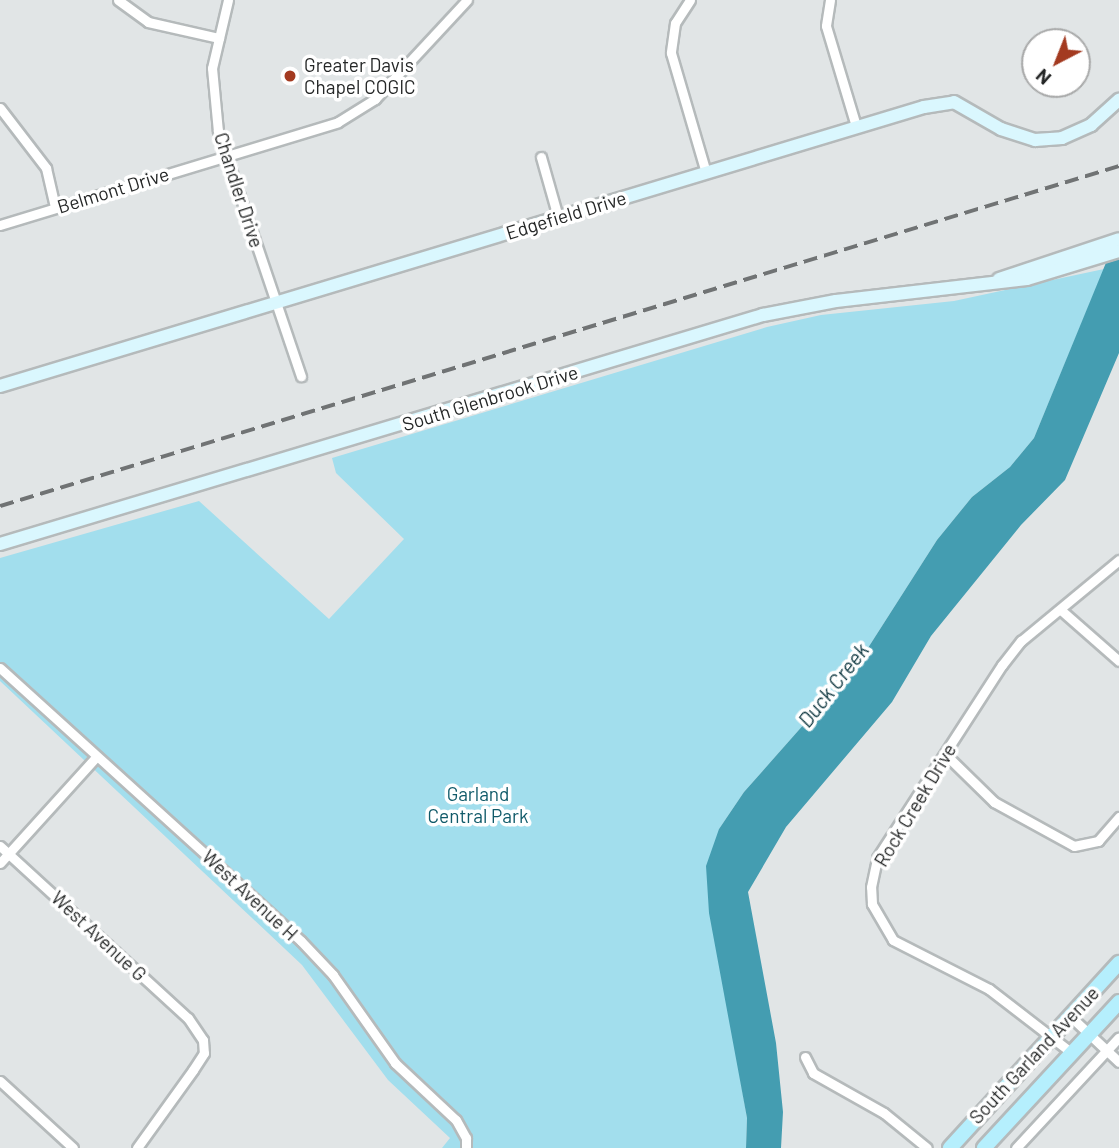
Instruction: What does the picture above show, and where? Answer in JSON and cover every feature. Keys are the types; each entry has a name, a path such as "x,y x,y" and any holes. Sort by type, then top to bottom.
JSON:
{"main road":[{"name":"South Garland Avenue","path":"950,1148 1119,962"},
{"name":"South Garland Avenue","path":"984,1148 1119,1002"}],"street":[{"path":"118,0 148,22 219,38"},
{"name":"Chandler Drive","path":"228,0 219,38 212,96 227,156 301,376"},
{"name":"Belmont Drive","path":"0,225 338,122 375,99 467,0"},
{"path":"690,0 675,23 671,52 706,173"},
{"path":"830,0 826,26 856,127"},
{"name":"Edgefield Drive","path":"0,386 856,127 954,102 1001,130 1035,140 1062,138 1091,125 1119,100"},
{"path":"0,108 46,168 55,207"},
{"path":"541,157 558,217"},
{"name":"South Glenbrook Drive","path":"1066,262 1119,239"},
{"name":"South Glenbrook Drive","path":"0,544 763,315 836,301 986,285 1066,262 1119,251"},
{"name":"Rock Creek Drive","path":"1072,1053 989,989 893,940 872,904 876,861 1008,657 1119,560"},
{"path":"1061,610 1119,661"},
{"name":"West Avenue H","path":"0,668 333,975 395,1063 461,1128 466,1148"},
{"path":"945,754 994,802 1074,846 1098,841 1119,817"},
{"path":"0,863 96,757"},
{"name":"West Avenue G","path":"0,846 197,1028 204,1053 137,1148"},
{"path":"1070,1016 1119,1062"},
{"path":"1016,1148 1119,1037"},
{"path":"805,1057 813,1073 884,1113 927,1148"},
{"path":"0,1081 73,1148"}],"green space":[{"name":"Garland Central Park","path":"1104,269 1034,438 1010,467 972,497 937,540 859,662 744,792 719,829 735,1048 747,1118 746,1148 442,1148 450,1138 388,1080 302,965 0,681 0,558 199,501 329,619 404,539 336,473 332,458 767,327 821,315 954,301"}],"shaded area":[{"path":"1119,231 1119,353 1065,480 1021,525 931,636 892,702 786,827 748,892 776,1043 783,1112 781,1148 746,1148 747,1118 709,913 706,866 719,829 744,792 859,662 937,540 972,497 1010,467 1034,438"}],"railway":[{"path":"0,506 1119,166"}],"place":[{"name":"Greater Davis Chapel COGIC","path":"290,76"}],"water label":[{"name":"Duck Creek","path":"833,685"}]}
